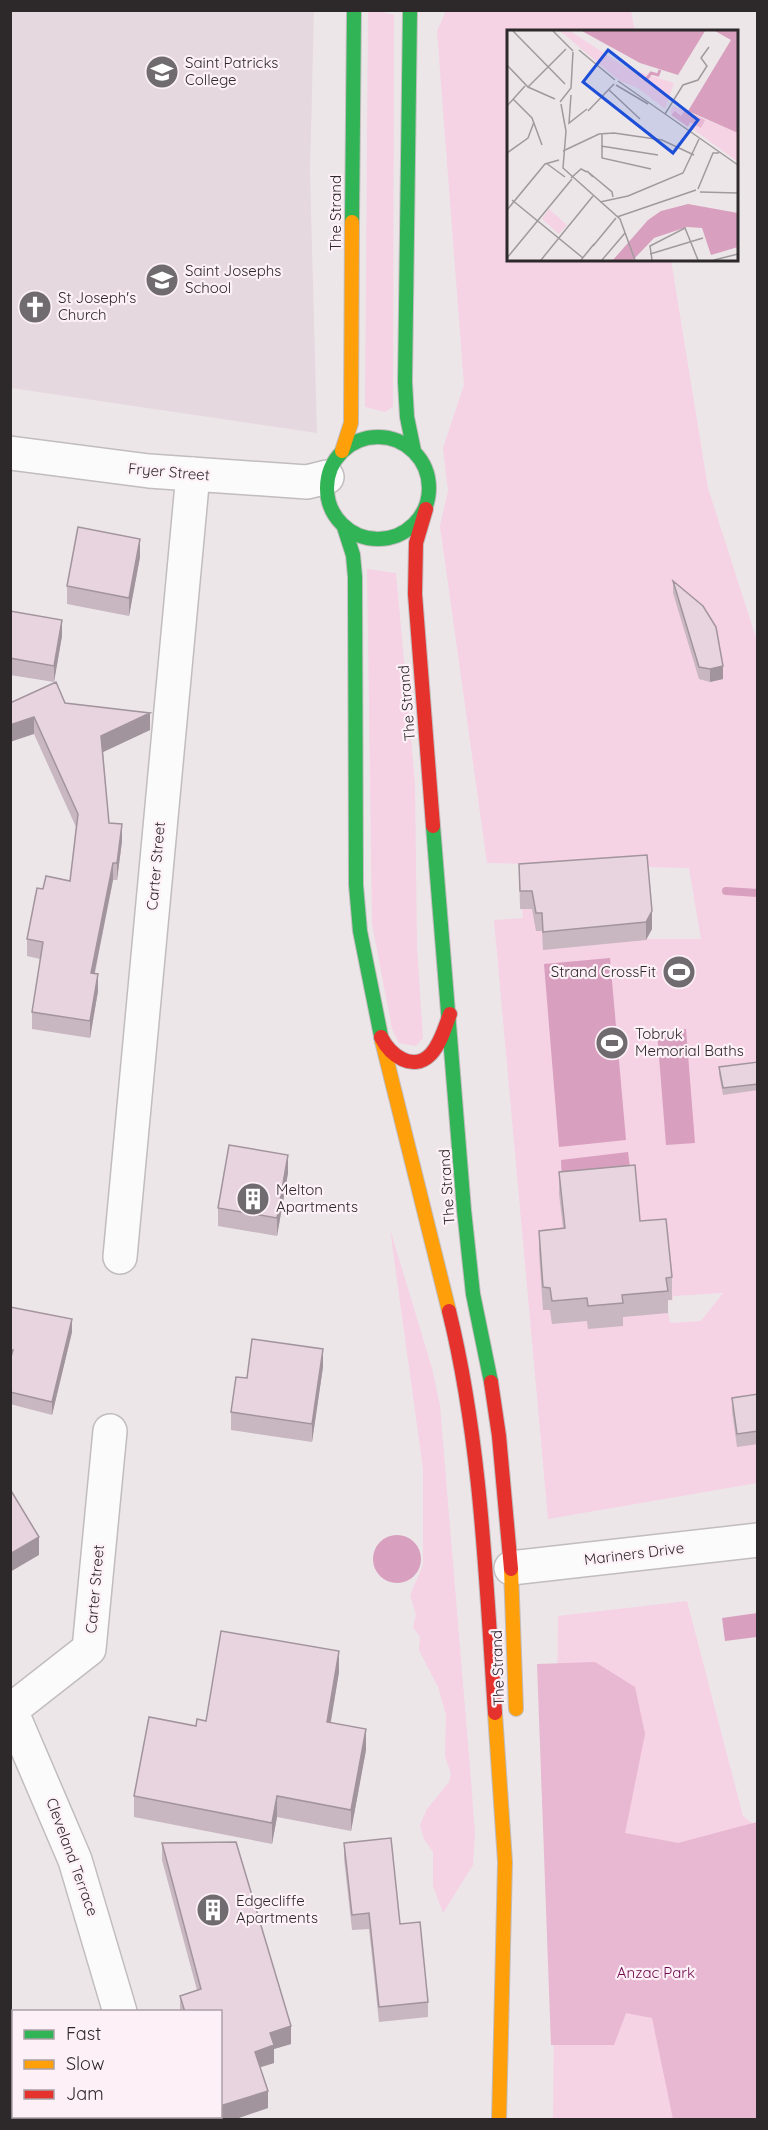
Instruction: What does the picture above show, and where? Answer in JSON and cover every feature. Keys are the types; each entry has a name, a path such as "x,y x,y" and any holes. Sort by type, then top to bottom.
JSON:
{"street":[{"name":"The Strand","path":"335,464 351,423 354,10"},
{"path":"410,10 405,382 407,417 414,451"},
{"path":"375,436 393,438 414,451 422,460 428,476 430,493 426,509 416,524 403,534 388,539 372,540 344,527 332,511 327,494 335,464 357,440 375,436"},
{"name":"Fryer Street","path":"10,453 149,471 307,482 335,464"},
{"name":"Carter Street","path":"120,1257 193,474"},
{"name":"The Strand","path":"426,509 416,543 415,594 468,1248 477,1313 496,1404 505,1862 499,2120"},
{"name":"The Strand","path":"344,527 353,555 355,577 357,911 364,959 381,1037 455,1336 473,1453 498,1569 516,1728"},
{"path":"381,1037 388,1051 395,1057 409,1062 423,1059 430,1055 438,1043 450,1012"},
{"name":"Carter Street","path":"11,1709 89,1649 110,1431"},
{"name":"Mariners Drive","path":"498,1569 758,1540"},
{"name":"Cleveland Terrace","path":"11,1709 75,1860 119,2010"},
{"name":"The Strand","path":"505,1862 513,1772"}],"shaded area":[{"name":"Saint Josephs School","path":"10,11 314,11 310,172 317,433 11,388"},
{"path":"610,958 626,1140 559,1147 544,964"},
{"path":"686,1029 695,1143 666,1145 657,1031"},
{"path":"628,1152 631,1175 562,1183 561,1160"},
{"path":"392,1535 402,1535 417,1545 421,1559 417,1573 411,1579 402,1583 392,1583 377,1573 373,1564 373,1554 383,1539"},
{"path":"757,1613 757,1637 725,1641 722,1618"}],"green space":[{"path":"375,10 394,15 393,407 385,412 365,407 368,11"},
{"path":"446,11 631,11 635,30 507,30 507,261 671,261 708,488 757,641 757,1483 548,1519 494,920 523,918 519,882 647,873 652,929 646,939 701,939 689,868 487,863 440,526 448,491 443,448 464,385 437,31","holes":["723,1293 701,1321 670,1323 666,1301 673,1300 673,1296"]},
{"path":"367,569 396,573 415,783 417,947 423,1038 416,1046 399,1043 392,1029 372,924"},
{"path":"390,1229 432,1368 440,1406 471,1780 475,1834 473,1865 443,1913 433,1886 433,1852 424,1839 420,1825 427,1809 449,1782 451,1773 445,1757 446,1715 438,1687 419,1650 420,1637 413,1627 416,1615 410,1595 423,1565 423,1469"},
{"name":"Anzac Park","path":"687,1601 743,1816 757,1827 757,2119 553,2120 558,1616"},
{"name":"Anzac Park","path":"595,1662 635,1687 645,1734 625,1833 678,1843 757,1822 757,2119 673,2119 652,2018 626,2013 614,2045 551,2045 537,1664"}],"building":[{"path":"78,527 140,539 129,598 67,586"},
{"path":"673,581 703,606 716,627 723,666 710,669 699,667"},
{"path":"10,611 62,620 54,666 10,658"},
{"path":"56,682 65,703 150,713 101,736 109,823 122,824 117,863 113,863 91,973 98,974 90,1021 32,1012 43,942 27,939 37,888 43,889 46,876 70,881 78,814 34,717 10,725 10,703"},
{"path":"647,855 652,911 646,922 543,932 542,913 536,913 532,891 520,891 519,864"},
{"path":"758,1062 758,1084 723,1088 719,1067"},
{"name":"Melton Apartments","path":"229,1145 288,1155 277,1218 218,1208"},
{"path":"635,1165 640,1221 666,1219 672,1277 666,1278 668,1291 622,1295 623,1303 588,1306 587,1298 552,1301 550,1288 543,1287 539,1231 565,1228 559,1172"},
{"path":"10,1307 72,1319 52,1402 10,1392 10,1360 13,1350 10,1350"},
{"path":"252,1339 323,1349 312,1424 231,1412 236,1377 247,1378"},
{"path":"758,1394 758,1431 737,1434 732,1398"},
{"path":"10,1489 39,1537 10,1554"},
{"path":"221,1631 339,1651 327,1722 366,1729 351,1810 277,1796 272,1823 134,1796 149,1717 196,1726 197,1719 206,1721"},
{"path":"391,1838 400,1924 420,1922 428,2002 379,2007 369,1913 352,1915 344,1843"},
{"path":"236,1842 291,2026 270,2033 274,2045 255,2052 268,2091 222,2105 222,2010 184,2010 180,1996 201,1989 162,1843"}],"waterway":[{"path":"726,891 758,893"}],"traffic: fast":[{"path":"352,222 354,10"},
{"path":"410,10 405,382 407,417 414,451"},
{"path":"378,437 407,445 421,459 429,488 421,517 407,531 378,539 349,531 335,517 327,488 335,459 349,445 378,437"},
{"path":"344,527 353,555 355,577 356,885 360,931 382,1041"},
{"path":"433,826 464,1210 473,1294 491,1382"}],"traffic: slow":[{"path":"342,451 351,423 352,222"},
{"path":"382,1041 449,1311"},
{"path":"511,1569 516,1709"},
{"path":"495,1713 505,1862 499,2120"}],"traffic: jam":[{"path":"426,509 416,543 415,594 433,826"},
{"path":"381,1037 396,1055 410,1062 417,1062 434,1050 450,1014"},
{"path":"449,1311 460,1360 481,1511 495,1713"},
{"path":"491,1382 499,1436 511,1569"}],"place":[{"name":"Saint Patricks College","path":"162,72"},
{"name":"Saint Josephs School","path":"162,280"},
{"name":"St Joseph's Church","path":"35,307"},
{"name":"Strand CrossFit","path":"679,972"},
{"name":"Tobruk Memorial Baths","path":"612,1043"},
{"name":"Melton Apartments","path":"253,1199"},
{"name":"Edgecliffe Apartments","path":"213,1910"}]}
